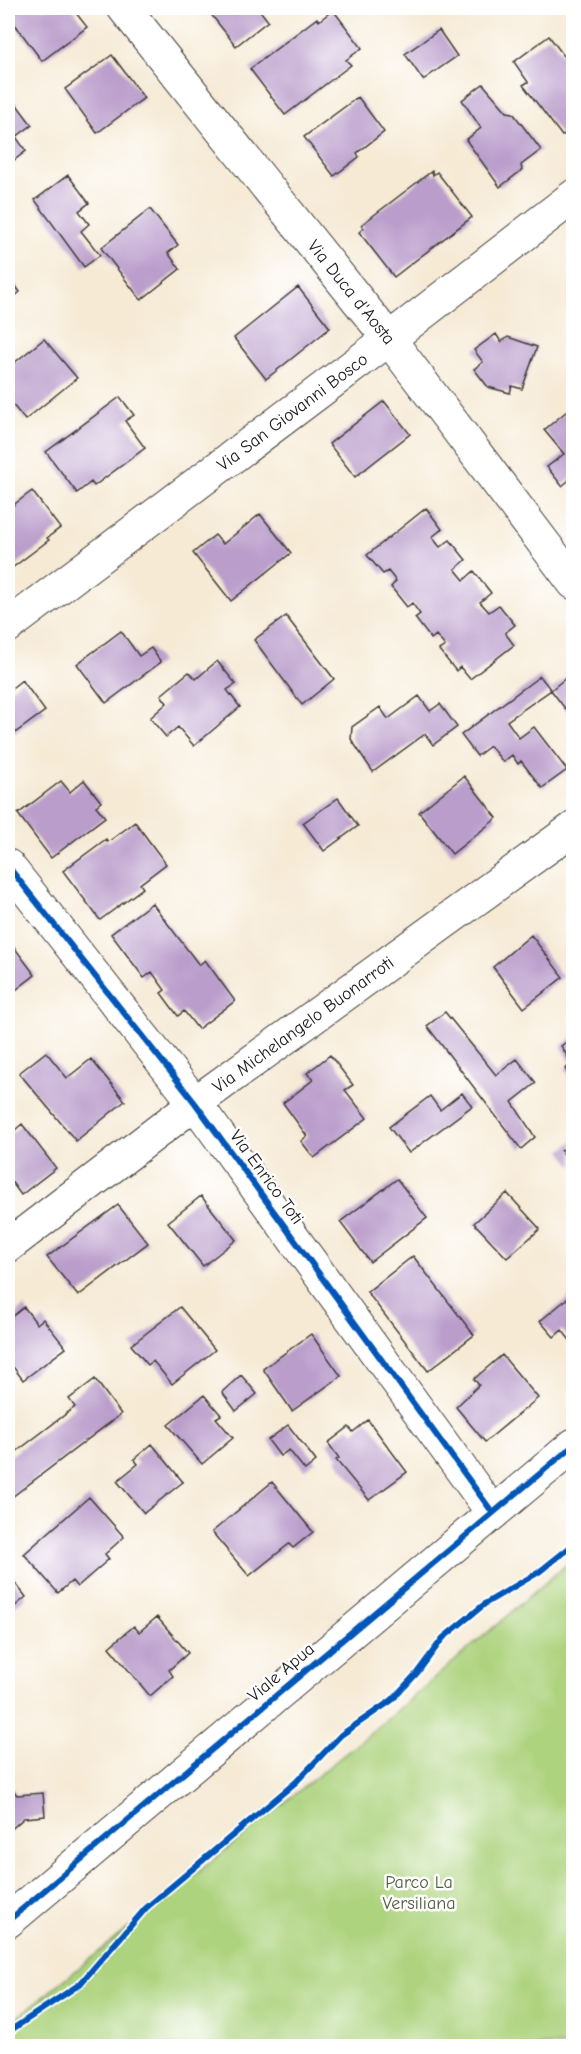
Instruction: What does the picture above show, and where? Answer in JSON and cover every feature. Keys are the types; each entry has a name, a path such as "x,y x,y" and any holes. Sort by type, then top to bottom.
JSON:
{"street":[{"name":"Via Duca d'Aosta","path":"124,8 389,339 573,583"},
{"name":"Via San Giovanni Bosco","path":"8,626 389,339 573,196"},
{"name":"Via Michelangelo Buonarroti","path":"8,1246 195,1103 573,828"},
{"name":"Via Enrico Toti","path":"8,866 17,899 195,1103 494,1512"},
{"name":"Viale Apua","path":"8,1921 573,1444"}],"green space":[{"name":"Parco La Versiliana","path":"573,1559 573,2046 8,2046 8,2025 371,1733"}],"building":[{"path":"8,8 72,8 87,27 42,61 8,15"},
{"path":"206,8 258,8 268,21 236,46"},
{"path":"333,10 362,48 346,60 351,65 285,115 250,69 317,18 319,21"},
{"path":"439,30 457,56 423,80 405,54"},
{"path":"549,36 573,68 573,128 562,136 523,85 528,82 514,62"},
{"path":"112,55 144,98 97,133 65,89"},
{"path":"483,84 507,112 513,113 541,150 521,165 522,170 500,187 466,140 481,128 462,100"},
{"path":"358,97 384,132 357,153 359,157 334,176 304,137"},
{"path":"14,101 32,125 16,137 26,151 8,165 8,105"},
{"path":"432,171 433,175 437,172 472,217 394,277 359,232 364,228 361,225"},
{"path":"68,175 89,203 79,211 89,224 81,231 100,255 84,267 35,200"},
{"path":"150,209 178,245 168,253 180,269 141,300 101,248"},
{"path":"8,276 20,292 8,302"},
{"path":"298,287 330,328 266,379 234,338"},
{"path":"496,334 501,342 508,337 537,347 522,389 512,386 510,393 488,387 474,369 483,362 474,350"},
{"path":"44,339 77,378 25,420 8,399 8,355 14,363"},
{"path":"120,397 134,415 125,421 145,448 94,486 91,482 77,493 46,452"},
{"path":"384,401 410,434 355,477 329,444"},
{"path":"573,406 573,477 562,486 547,467 564,454 544,430"},
{"path":"32,491 60,528 47,538 49,540 8,571 8,509"},
{"path":"426,508 442,529 432,537 440,547 450,540 466,560 455,569 464,580 474,571 491,593 480,602 489,612 499,605 515,625 505,633 514,645 470,679 460,667 456,671 439,650 445,646 436,635 431,639 415,618 420,614 412,603 407,607 391,587 396,581 388,571 383,574 367,555"},
{"path":"260,514 291,553 231,601 193,553 215,535 223,544"},
{"path":"286,616 334,679 302,705 254,640"},
{"path":"121,631 139,656 151,648 161,662 106,703 77,664"},
{"path":"217,661 236,684 227,690 240,707 194,746 178,727 166,737 150,718 167,703 161,695 189,672 196,679"},
{"path":"573,672 573,719 551,690"},
{"path":"540,676 551,690 507,721 519,738 534,727 567,770 542,788 521,761 518,764 512,755 503,762 490,746 477,756 461,735"},
{"path":"22,680 45,711 8,738 8,691"},
{"path":"419,696 430,711 440,704 457,727 433,745 425,734 373,772 351,739 352,727 380,707 388,719"},
{"path":"464,776 497,818 452,854 419,812"},
{"path":"84,780 101,802 96,806 105,817 51,858 18,814 61,781 70,792"},
{"path":"338,798 358,826 324,851 303,823"},
{"path":"135,822 166,864 140,884 143,888 100,920 63,871 106,839 108,842"},
{"path":"152,903 199,965 205,960 235,1001 198,1029 184,1011 178,1016 161,993 165,990 152,972 144,978 111,934"},
{"path":"531,935 563,977 524,1008 493,967"},
{"path":"8,939 35,975 8,996"},
{"path":"445,1012 496,1075 517,1059 536,1083 512,1102 535,1137 521,1149 427,1026"},
{"path":"573,1037 573,1081 565,1069 572,1064 561,1046"},
{"path":"46,1052 67,1078 91,1059 125,1101 76,1141 19,1073"},
{"path":"330,1055 353,1085 345,1090 367,1118 314,1158 301,1141 307,1136 283,1103 313,1080 307,1073"},
{"path":"462,1093 472,1106 409,1153 389,1127 430,1096 440,1110"},
{"path":"22,1124 56,1168 21,1195 8,1177 8,1136"},
{"path":"573,1141 573,1166 561,1151"},
{"path":"397,1179 427,1218 370,1262 340,1222"},
{"path":"507,1193 540,1229 507,1258 474,1223"},
{"path":"201,1196 236,1240 203,1266 168,1222"},
{"path":"118,1205 148,1243 78,1296 47,1257"},
{"path":"413,1256 474,1335 428,1371 367,1292"},
{"path":"573,1294 573,1344 562,1330 554,1337 540,1321"},
{"path":"24,1307 37,1324 43,1319 66,1348 23,1380 8,1360 8,1320"},
{"path":"180,1307 215,1350 172,1384 153,1361 148,1365 131,1345"},
{"path":"311,1334 341,1376 292,1411 263,1369"},
{"path":"502,1355 538,1398 485,1442 456,1407 479,1385 474,1379"},
{"path":"241,1375 257,1394 236,1411 222,1392"},
{"path":"95,1379 121,1414 8,1500 8,1458 75,1407 69,1399"},
{"path":"204,1395 221,1415 216,1418 233,1438 202,1464 168,1425"},
{"path":"368,1420 407,1472 369,1500 336,1460 339,1458 328,1443 349,1427 353,1432"},
{"path":"288,1425 316,1461 305,1470 289,1450 280,1456 268,1440"},
{"path":"152,1444 183,1482 144,1513 117,1481 138,1464 134,1459"},
{"path":"272,1482 313,1532 293,1548 289,1544 249,1576 212,1532"},
{"path":"89,1497 124,1537 105,1554 109,1559 77,1587 72,1581 58,1593 24,1554"},
{"path":"8,1574 26,1597 8,1612"},
{"path":"157,1617 188,1653 169,1670 173,1676 150,1696 109,1647 134,1626 139,1632"},
{"path":"8,1784 17,1795 43,1793 45,1816 24,1818 8,1832"}],"cycle path":[{"path":"8,866 195,1103 493,1513"},
{"path":"8,1921 574,1445"},
{"path":"8,2032 80,1984 146,1908 296,1782 341,1735 392,1700 417,1673 443,1638 486,1603 539,1572 574,1544"}]}
